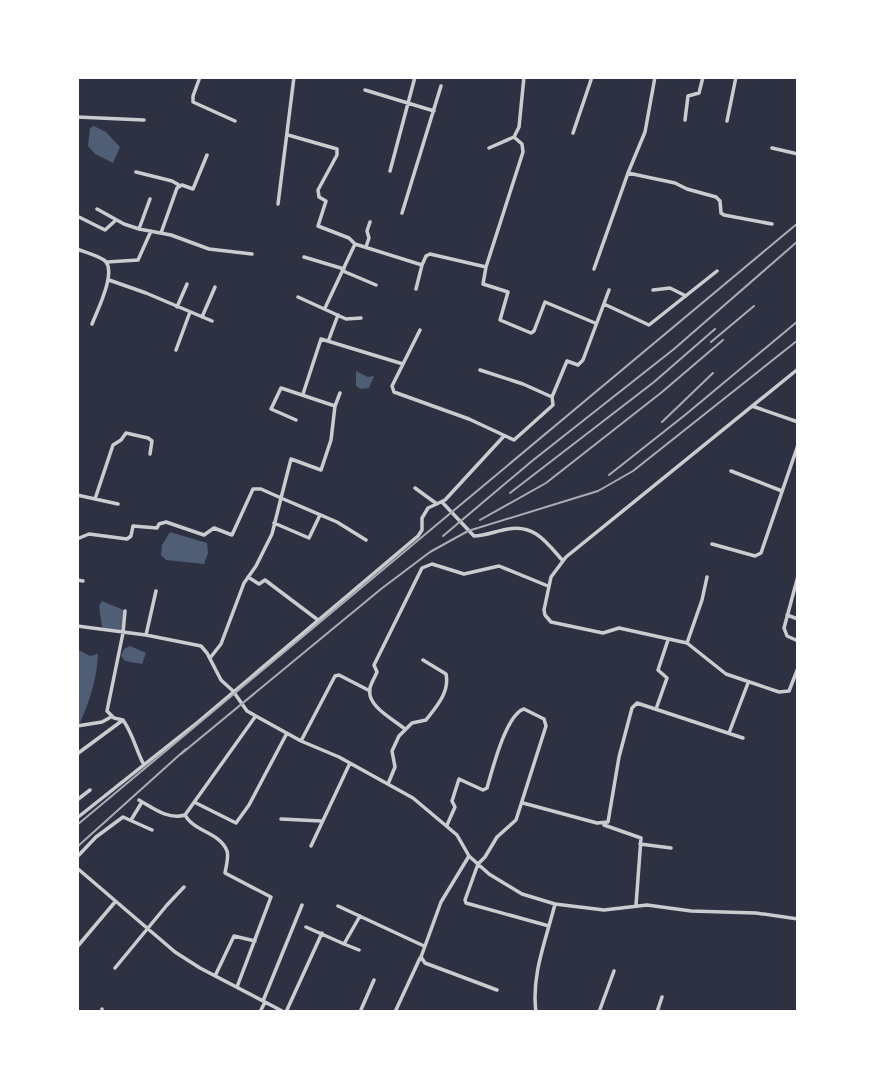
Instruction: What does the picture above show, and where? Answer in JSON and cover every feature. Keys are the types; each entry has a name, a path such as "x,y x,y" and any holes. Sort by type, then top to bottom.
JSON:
{"street":[{"path":"200,77 193,102 235,121"},
{"path":"278,204 295,77"},
{"path":"390,171 415,77"},
{"path":"489,148 514,137 519,127 524,77"},
{"path":"573,133 592,77"},
{"path":"594,269 645,132 656,77"},
{"path":"685,120 688,96 699,93 704,77"},
{"path":"727,121 736,77"},
{"path":"402,213 441,86"},
{"path":"365,90 433,111"},
{"path":"77,117 144,120"},
{"path":"288,135 337,149 337,155 318,190 319,197 326,201 318,226 349,238 355,244 422,265"},
{"path":"514,137 522,144 523,152 483,284 508,292 500,320 533,333 545,302 595,323"},
{"path":"772,148 798,153"},
{"path":"136,172 193,188 207,155"},
{"path":"628,173 675,183 716,197 724,215 772,223"},
{"path":"161,233 179,185"},
{"path":"139,229 150,199"},
{"path":"97,209 139,229 161,233 209,249 252,254"},
{"path":"77,216 105,230 116,220"},
{"path":"366,247 370,222"},
{"path":"77,249 107,262 138,260 151,231"},
{"path":"325,309 355,244"},
{"path":"416,289 422,265 430,254 486,267"},
{"path":"304,257 376,285"},
{"path":"92,324 109,280 107,262"},
{"path":"604,304 649,325 717,271"},
{"path":"109,280 212,321"},
{"path":"177,307 187,284"},
{"path":"202,317 215,287"},
{"path":"653,290 670,288 685,296"},
{"path":"420,330 392,386 394,392 469,419 514,440 552,405 552,397 567,361 578,365 583,360 609,290"},
{"path":"298,297 346,319 361,318"},
{"path":"176,350 190,313"},
{"path":"329,340 338,315"},
{"path":"303,394 321,339 403,364"},
{"path":"798,369 576,547 562,561 548,586 544,610 551,622 603,633 618,628 687,643 708,657 717,668 748,683 783,693 789,691 798,668"},
{"path":"480,370 552,397"},
{"path":"296,420 271,409 281,388 335,406"},
{"path":"210,658 221,644 237,598 262,555 274,523 291,459 321,470 331,440 335,406 340,393"},
{"path":"752,406 798,422"},
{"path":"94,499 113,445 126,433 152,441 150,454"},
{"path":"77,818 418,536 428,508 440,503 504,436"},
{"path":"712,544 758,555 798,445"},
{"path":"731,471 782,491"},
{"path":"415,488 440,503 474,536 511,529 529,530 539,534 562,561"},
{"path":"77,540 89,534 127,539 131,536 133,526 157,528 159,524 166,522 204,535 214,528 232,536 253,489 261,489 320,515 366,540"},
{"path":"77,495 118,504"},
{"path":"274,523 309,538 320,515"},
{"path":"405,729 374,704 370,691 377,672 374,665 416,576 427,564 464,574 499,566 548,586"},
{"path":"248,577 259,584 265,580 270,582 284,596 318,620"},
{"path":"687,643 707,577"},
{"path":"798,577 786,615 784,632 798,641"},
{"path":"77,580 83,581"},
{"path":"146,635 156,591"},
{"path":"111,717 107,710 125,611"},
{"path":"786,615 798,619"},
{"path":"77,626 197,644 207,653 221,680 255,717 350,763 413,798 457,835 469,856 478,864 506,886 522,894 555,904 604,910 636,905 691,911 756,913 798,919"},
{"path":"656,709 667,678 657,670 668,640"},
{"path":"388,783 395,767 391,751 405,729 412,723 426,720 446,687 446,674 423,660"},
{"path":"301,741 335,676 339,675 370,691"},
{"path":"729,733 748,683"},
{"path":"793,684 798,686"},
{"path":"603,824 608,822 619,757 632,708 637,704 743,738"},
{"path":"447,825 455,807 452,801 459,779 486,790 510,722 518,710 524,709 544,719 546,723 523,803 514,823 497,837 478,864 465,897 466,903 549,926"},
{"path":"77,726 102,722 111,717 123,720 131,731 144,765"},
{"path":"131,820 140,801 168,816 177,818 184,815 255,717"},
{"path":"77,754 123,720"},
{"path":"195,803 236,823 249,805 286,733"},
{"path":"310,846 350,763"},
{"path":"77,800 90,790"},
{"path":"523,803 603,824 641,838 636,905"},
{"path":"184,815 189,824 220,840 227,851 225,873 271,897 237,988"},
{"path":"77,857 96,837 123,817 152,830"},
{"path":"281,819 321,821"},
{"path":"640,844 671,848"},
{"path":"395,1012 421,957 441,902 469,856"},
{"path":"77,868 175,952 285,1012 322,933"},
{"path":"115,968 184,887"},
{"path":"77,947 115,901"},
{"path":"536,1012 534,986 555,904"},
{"path":"260,1012 302,905"},
{"path":"338,906 424,946"},
{"path":"344,944 360,916"},
{"path":"306,927 359,950"},
{"path":"215,975 234,936 255,941"},
{"path":"421,957 425,963 497,990"},
{"path":"599,1012 614,971"},
{"path":"360,1012 374,980"},
{"path":"657,1012 662,997"}],"water":[{"path":"94,126 106,132 120,147 113,163 95,154 88,146 90,128"},
{"path":"356,371 368,377 374,376 369,388 361,389 356,386"},
{"path":"170,532 207,543 208,553 204,564 166,560 161,555 162,545"},
{"path":"102,601 126,611 122,631 102,627 99,606"},
{"path":"130,646 146,653 142,664 125,661 121,656 124,649"},
{"path":"77,649 90,656 98,654 92,689 80,723 77,723"}],"railway":[{"path":"77,825 798,223"},
{"path":"443,536 532,461 674,349 798,241"},
{"path":"711,342 754,306"},
{"path":"609,475 798,321"},
{"path":"510,493 654,382 715,329"},
{"path":"480,520 546,483 662,392 723,340"},
{"path":"181,754 381,589 430,552 468,531 598,491 633,471 798,340"},
{"path":"662,422 713,373"},
{"path":"77,847 186,749"}]}
